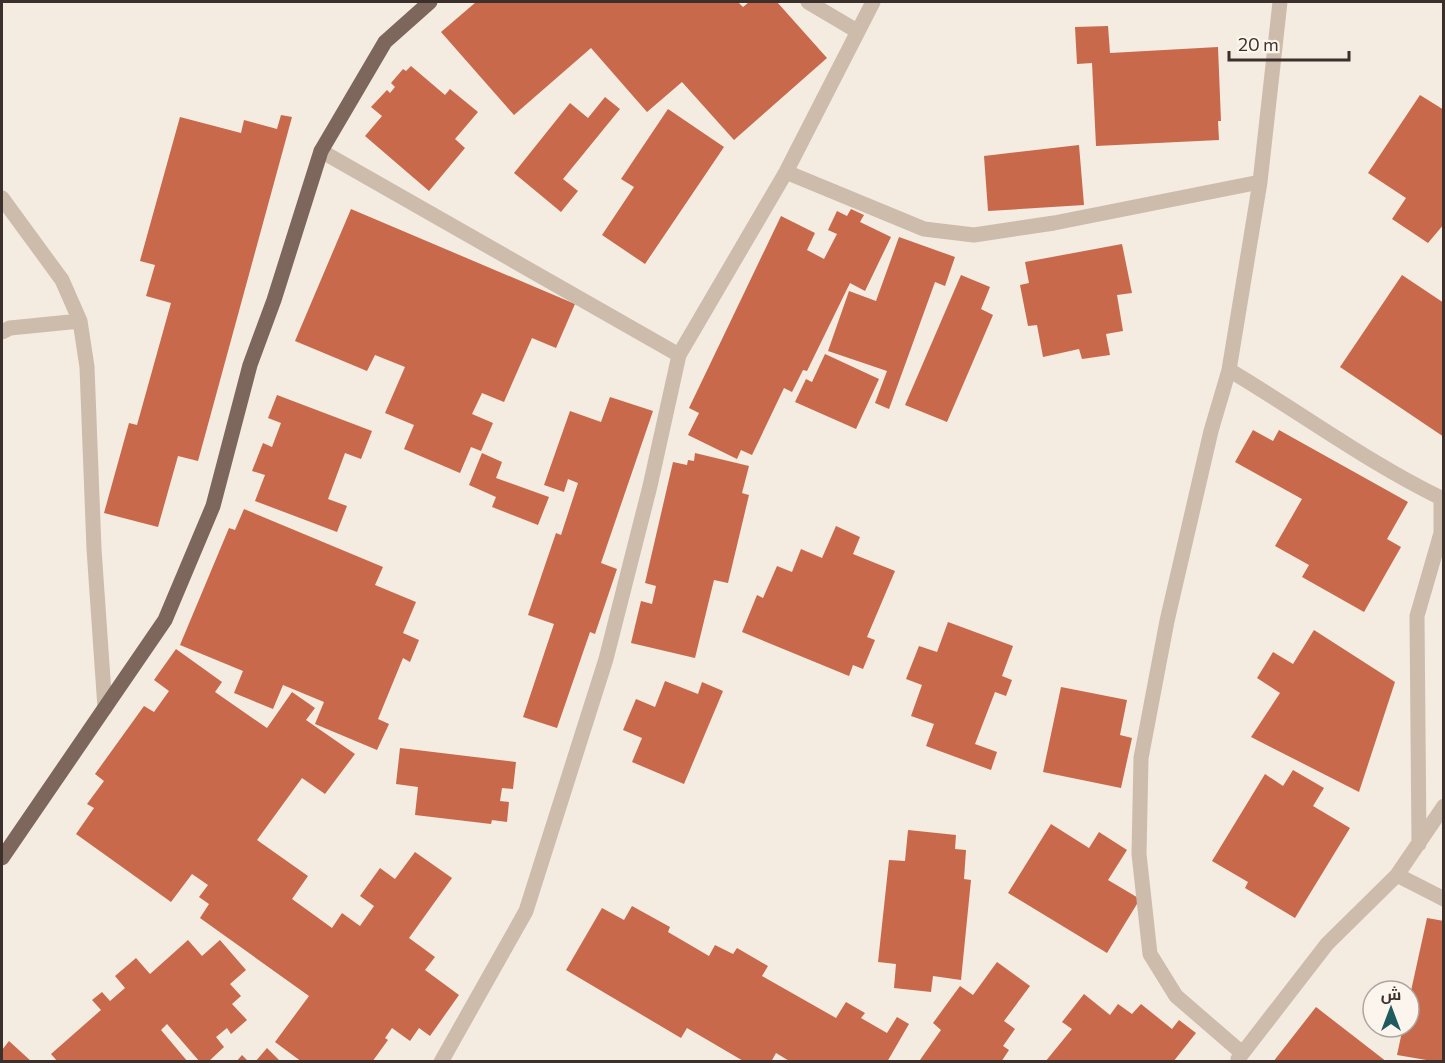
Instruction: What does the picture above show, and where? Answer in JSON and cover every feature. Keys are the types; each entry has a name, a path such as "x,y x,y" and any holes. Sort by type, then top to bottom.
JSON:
{"main road":[{"path":"2,858 165,620 213,506 250,365 274,300 321,151 385,42 430,2"}],"street":[{"path":"808,2 857,31"},
{"path":"441,1062 526,911 606,659 650,486 679,355 786,172 873,2"},
{"path":"1280,2 1260,182 1229,370 1211,431 1170,610 1141,758 1139,854 1150,954 1176,996 1239,1057 1327,944 1397,875 1443,806"},
{"path":"321,151 679,355"},
{"path":"786,172 924,229 974,235 1054,223 1260,182"},
{"path":"2,198 62,280 80,321 87,367 94,549 105,708"},
{"path":"2,332 10,328 80,321"},
{"path":"1229,370 1308,417 1400,478 1441,498 1441,533 1417,616 1419,844"},
{"path":"1397,875 1443,899"}],"building":[{"path":"476,2 738,2 743,7 749,2 777,2 827,58 734,140 682,82 647,112 591,48 514,115 441,32"},
{"path":"1108,26 1110,53 1218,47 1221,121 1218,121 1219,140 1096,146 1092,63 1077,64 1075,27"},
{"path":"411,66 445,95 450,89 478,112 455,139 465,148 429,191 365,136 382,116 371,107 387,90 390,93 395,87 391,83 403,69 406,71"},
{"path":"1420,95 1444,110 1444,224 1428,243 1392,219 1406,198 1368,173"},
{"path":"605,97 620,109 563,179 578,191 561,212 514,173 570,103 588,118"},
{"path":"668,109 724,147 645,264 602,235 634,187 621,179"},
{"path":"281,115 292,117 198,461 178,456 158,527 104,513 129,423 137,425 171,303 146,296 155,265 140,261 180,117 241,133 244,120 277,129"},
{"path":"1079,145 1084,205 988,211 984,156"},
{"path":"351,209 575,304 556,348 532,338 504,402 482,393 472,414 493,423 481,451 471,447 460,473 404,449 414,425 385,413 405,367 375,355 367,371 295,341"},
{"path":"851,209 864,215 860,222 891,237 865,291 850,283 807,371 803,370 792,392 784,388 752,455 741,450 737,459 688,435 699,413 689,408 781,216 815,233 807,250 824,259 837,234 828,230 837,211 847,216"},
{"path":"899,237 955,257 945,286 935,282 889,409 875,403 887,371 828,351 849,291 876,301"},
{"path":"1122,244 1132,293 1117,295 1123,331 1106,334 1110,355 1082,359 1079,349 1043,357 1037,325 1028,326 1020,285 1029,283 1025,262"},
{"path":"961,275 990,287 981,309 993,315 947,422 905,405"},
{"path":"1402,275 1444,303 1444,437 1340,367"},
{"path":"825,354 879,379 856,429 795,402 806,379 812,382"},
{"path":"277,395 372,431 361,459 345,453 328,499 347,506 337,532 255,501 265,475 252,471 263,443 272,447 281,423 268,418"},
{"path":"610,397 653,411 601,563 617,569 595,634 590,632 557,728 523,717 554,624 528,615 556,533 561,535 578,483 568,479 564,492 544,485 570,411 601,422"},
{"path":"1253,430 1273,441 1279,430 1408,502 1387,539 1401,547 1364,612 1302,577 1309,565 1275,546 1302,499 1235,462"},
{"path":"482,453 502,462 496,478 549,497 538,525 492,507 496,497 469,485"},
{"path":"695,453 749,466 742,493 749,495 728,583 714,580 695,658 631,643 641,601 652,604 656,586 645,583 673,462 687,465 688,460 694,461"},
{"path":"244,509 383,567 375,585 416,602 403,633 419,640 410,662 403,658 378,719 389,724 377,750 315,724 324,702 283,685 273,709 234,693 243,671 180,645 229,528 235,530"},
{"path":"836,526 860,537 853,554 895,571 867,637 875,640 863,669 853,665 849,676 742,632 757,595 763,598 777,566 792,572 801,549 822,558"},
{"path":"948,622 1013,646 1002,676 1012,680 1006,696 995,692 975,744 997,752 991,770 926,746 934,724 911,716 922,685 906,679 919,646 937,652"},
{"path":"1314,630 1395,682 1359,792 1251,737 1280,693 1257,678 1273,652 1293,664"},
{"path":"176,649 222,682 215,692 267,728 292,692 315,708 306,720 355,754 325,794 302,778 257,840 308,876 292,899 332,928 342,913 360,926 374,906 360,896 380,868 395,879 415,852 452,878 409,938 435,957 425,970 459,995 430,1036 419,1028 410,1041 392,1028 385,1038 388,1040 372,1062 302,1062 275,1042 309,996 200,918 209,904 199,897 208,885 192,874 171,902 76,834 94,808 87,804 104,781 95,774 144,706 154,712 169,691 154,680"},
{"path":"665,681 698,694 702,682 723,691 684,784 632,762 642,738 623,730 636,699 655,707"},
{"path":"1061,687 1127,700 1120,735 1132,738 1121,788 1043,772"},
{"path":"400,748 516,762 513,789 502,788 500,801 509,802 507,822 492,820 491,824 415,815 418,787 396,784"},
{"path":"1293,770 1324,788 1313,806 1350,828 1295,918 1245,888 1248,882 1212,861 1265,774 1283,786"},
{"path":"1051,824 1089,848 1099,832 1127,850 1108,880 1140,899 1107,953 1008,893"},
{"path":"908,830 956,835 955,849 966,850 964,879 971,880 961,980 933,976 931,992 894,988 896,964 878,962 889,860 905,861"},
{"path":"632,906 670,927 668,932 709,956 715,945 733,954 737,948 768,966 762,976 836,1018 846,1002 865,1013 861,1018 887,1033 897,1017 909,1024 887,1062 791,1062 776,1053 771,1062 745,1062 687,1028 681,1038 566,970 602,908 624,920"},
{"path":"1427,918 1444,921 1444,1061 1397,1055 1400,1039 1421,1039 1421,979 1414,979"},
{"path":"188,940 202,956 220,940 246,970 230,984 241,996 232,1004 247,1020 231,1034 227,1028 216,1037 224,1047 208,1062 200,1062 167,1024 161,1030 188,1062 58,1062 51,1054 101,1010 92,1000 102,992 110,1001 125,988 115,976 136,958 150,974"},
{"path":"997,962 1030,986 1004,1021 1015,1029 1003,1046 1009,1050 1001,1062 920,1060 941,1030 933,1023 960,986 973,995"},
{"path":"1084,994 1110,1015 1118,1004 1132,1014 1141,1004 1172,1029 1179,1020 1196,1033 1173,1062 1045,1062 1072,1029 1062,1022"},
{"path":"1316,1007 1387,1062 1273,1062"},
{"path":"9,1041 32,1062 2,1062 2,1050"},
{"path":"267,1048 281,1062 255,1062"},
{"path":"242,1055 249,1062 236,1062"}]}
